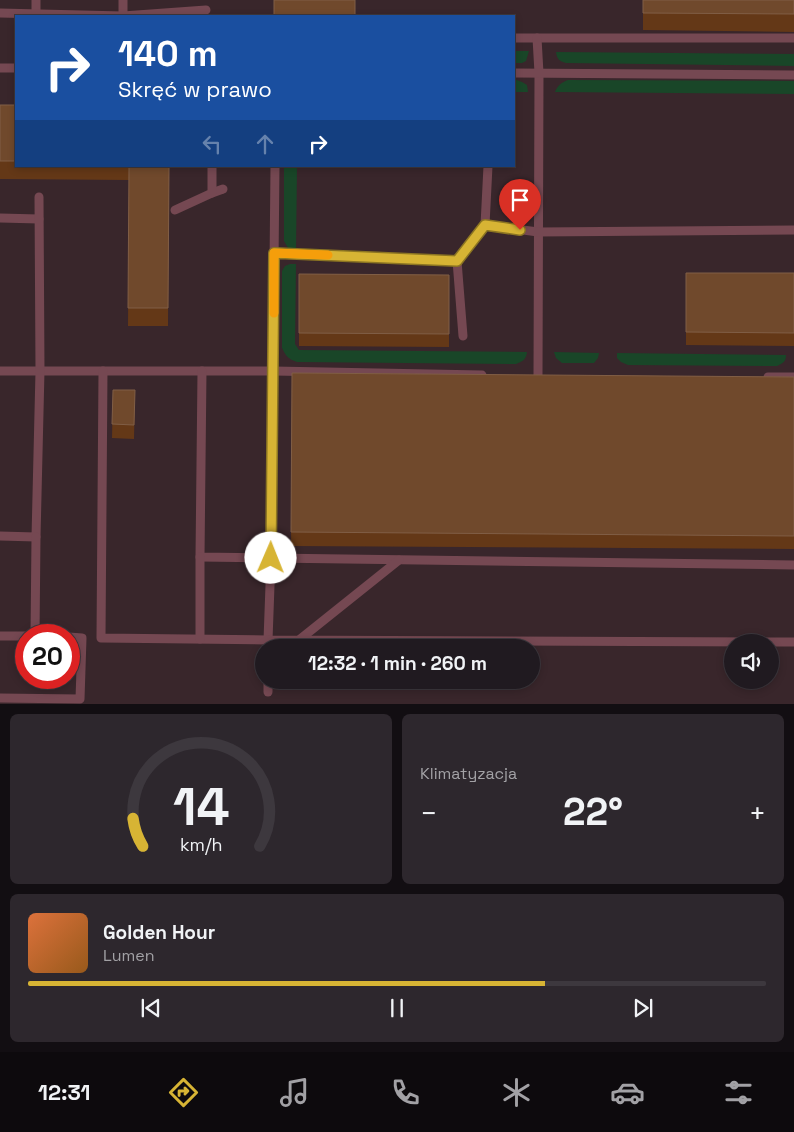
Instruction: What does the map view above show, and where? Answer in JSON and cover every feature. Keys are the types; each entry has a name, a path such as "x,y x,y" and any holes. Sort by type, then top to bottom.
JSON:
{"lane":[{"path":"0,13 36,15 36,0"},
{"path":"123,0 123,15"},
{"path":"137,15 206,10"},
{"path":"515,38 794,38"},
{"path":"537,38 539,73 538,376"},
{"path":"0,68 15,68"},
{"path":"515,72 794,75"},
{"path":"212,167 212,193"},
{"path":"268,639 274,370 275,167"},
{"path":"463,336 457,261 485,225 488,167"},
{"path":"175,210 223,189"},
{"path":"35,624 40,371 39,197"},
{"path":"0,218 39,219"},
{"path":"485,225 538,232 794,230"},
{"path":"274,253 457,261"},
{"path":"0,371 274,370 489,375"},
{"path":"103,371 101,638 200,639 255,643"},
{"path":"200,639 202,371"},
{"path":"528,376 548,376"},
{"path":"754,377 794,377"},
{"path":"0,536 36,537"},
{"path":"200,557 794,565"},
{"path":"300,639 399,560"},
{"path":"0,636 15,636"},
{"path":"0,698 80,699 82,638 80,638"},
{"path":"540,641 794,642"}],"shaded area":[{"path":"0,0 794,0 794,704 0,704"}],"green space":[{"path":"515,51 529,51 526,61 515,63"},
{"path":"556,52 794,54 794,66 566,63 559,59"},
{"path":"515,79 527,85 528,92 515,92"},
{"path":"568,80 794,81 794,94 555,92 560,84"},
{"path":"284,167 297,167 296,250 288,248 284,241"},
{"path":"296,264 295,344 299,350 527,352 526,357 516,364 294,361 288,357 282,348 282,271 285,266"},
{"path":"554,352 599,353 594,363 562,363 556,358"},
{"path":"617,353 786,355 784,362 777,366 628,365 617,358"}],"building":[{"path":"274,0 355,0 355,15 274,15"},
{"path":"643,0 794,0 794,14 643,13"},
{"path":"0,105 15,105 15,161 0,161"},
{"path":"129,167 169,167 168,308 128,308"},
{"path":"686,273 794,273 794,333 686,332"},
{"path":"299,274 449,275 449,334 299,333"},
{"path":"292,373 794,377 794,536 291,532"},
{"path":"113,390 135,390 134,425 112,424"}],"slow traffic":[{"path":"274,313 274,253 328,255"}],"route":[{"path":"271,558 274,253 457,261 485,225 520,230"}]}
